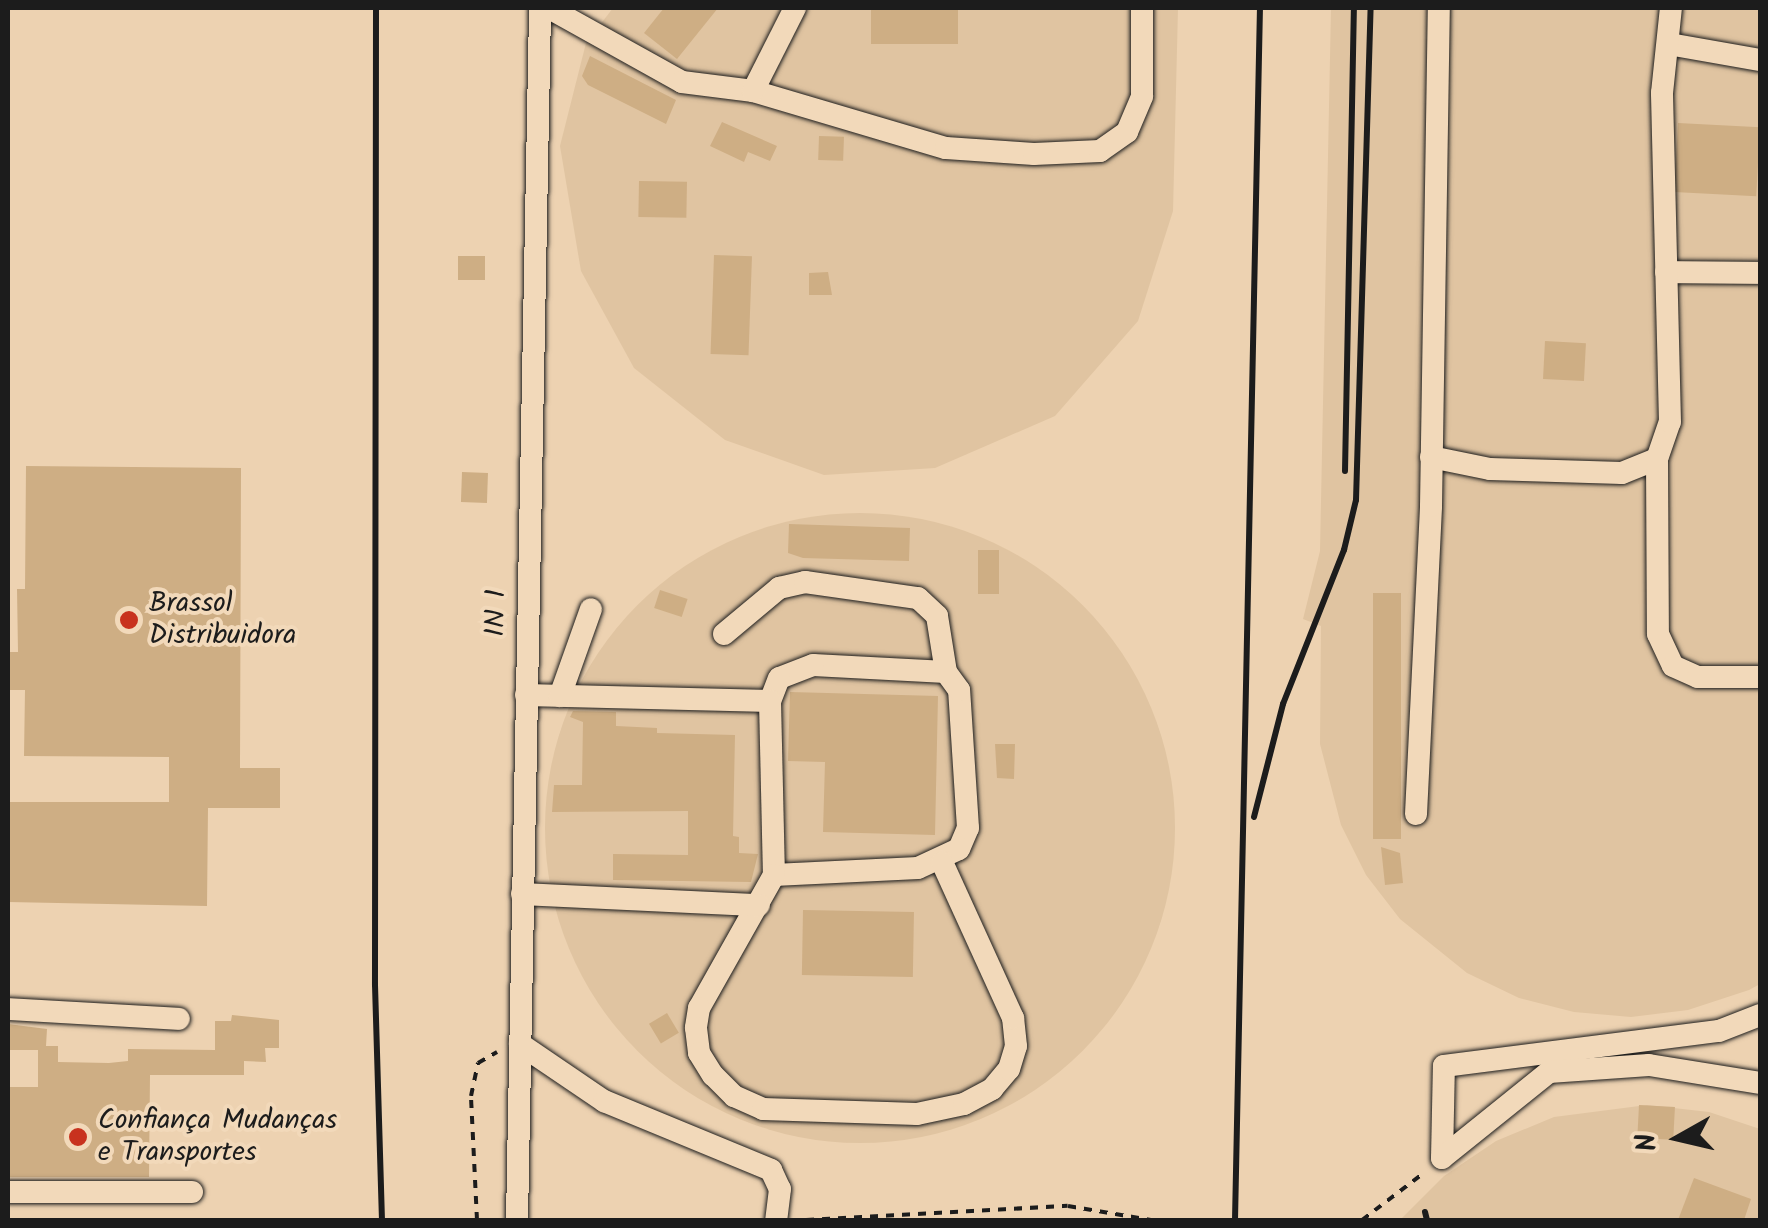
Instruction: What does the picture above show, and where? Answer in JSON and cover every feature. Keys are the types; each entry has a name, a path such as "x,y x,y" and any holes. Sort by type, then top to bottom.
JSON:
{"street":[{"name":"IN 1","path":"517,1220 540,8"},
{"path":"550,8 682,82 753,90 946,148 1100,151 1136,117 1142,8"},
{"path":"753,90 795,8"},
{"path":"1416,814 1431,457 1439,8"},
{"path":"1671,8 1662,93 1670,422 1657,459 1658,634 1673,666 1698,677 1760,677"},
{"path":"1669,44 1760,60"},
{"path":"1666,272 1760,273"},
{"path":"1431,457 1490,469 1622,473 1657,459"},
{"path":"724,634 779,588 805,582 918,598 936,616 946,672 959,690 968,828 959,850 942,862 774,875"},
{"path":"560,696 590,609"},
{"path":"942,862 1013,1018 1016,1046 1010,1069 964,1104 917,1114 795,1115 763,1110 724,1086 700,1053 699,1008 774,875 770,701 780,678 796,668 946,672"},
{"path":"526,695 770,701"},
{"path":"522,894 759,904"},
{"path":"8,1009 179,1019"},
{"path":"1442,1158 1444,1066 1719,1031 1760,1016"},
{"path":"520,1044 604,1101 772,1170 780,1189 776,1220"},
{"path":"1442,1158 1512,1095 1550,1072 1649,1065 1760,1083"},
{"path":"8,1192 192,1192"}],"path":[{"path":"477,1220 471,1096 478,1064 520,1044"},
{"path":"1362,1220 1442,1158"},
{"path":"806,1220 1068,1206 1151,1220"}],"shaded area":[{"path":"613,8 1178,8 1173,211 1138,321 1055,416 935,468 824,475 725,440 634,368 581,271 560,146 586,43"},
{"path":"1331,8 1760,8 1760,984 1749,990 1688,1010 1631,1017 1574,1012 1519,998 1467,973 1400,919 1366,875 1341,825 1320,744 1321,626 1303,619 1320,551"},
{"path":"860,513 922,519 981,537 1035,566 1083,605 1122,653 1151,707 1169,766 1175,828 1169,890 1151,949 1122,1003 1083,1051 1035,1090 981,1119 922,1137 860,1143 798,1137 739,1119 685,1090 637,1051 598,1003 569,949 551,890 545,828 551,766 569,707 598,653 637,605 685,566 739,537 798,519"},
{"path":"1647,1105 1709,1112 1760,1129 1760,1220 1400,1220 1444,1176 1496,1141 1554,1117"}],"building":[{"path":"664,8 718,8 677,59 644,33"},
{"path":"871,8 958,8 958,44 871,44"},
{"path":"590,56 676,100 666,124 588,85 582,76"},
{"path":"722,122 777,146 770,161 748,152 744,162 710,146"},
{"path":"1678,123 1760,127 1756,196 1674,192"},
{"path":"819,136 844,137 843,161 818,160"},
{"path":"639,181 687,182 686,218 638,217"},
{"path":"714,255 752,256 749,355 711,354"},
{"path":"458,256 485,256 485,280 458,280"},
{"path":"828,272 832,295 809,295 809,273"},
{"path":"1545,341 1586,343 1584,381 1543,379"},
{"name":"Brassol Distribuidora","path":"26,466 241,468 240,768 280,768 280,808 208,808 207,906 8,902 8,802 169,802 169,757 24,756 25,690 9,690 9,652 18,652 17,589 25,589"},
{"path":"462,472 488,473 487,503 461,502"},
{"path":"789,524 910,528 909,561 803,558 788,553"},
{"path":"978,550 999,550 999,594 978,594"},
{"path":"660,590 688,599 682,617 654,608"},
{"path":"1373,593 1401,593 1401,839 1373,839"},
{"path":"790,692 938,696 935,835 823,832 825,762 788,761"},
{"path":"573,711 616,712 616,726 657,728 657,733 735,735 733,836 739,837 739,853 758,854 751,882 613,880 613,854 688,855 688,811 552,812 554,785 582,785 583,722 570,717"},
{"path":"995,744 1015,744 1014,779 997,778"},
{"path":"1381,847 1400,853 1403,883 1385,885"},
{"path":"803,910 914,912 913,977 802,975"},
{"path":"667,1013 679,1033 661,1044 649,1024"},
{"path":"232,1015 279,1020 279,1048 265,1048 266,1062 244,1061 244,1075 150,1075 149,1177 8,1177 8,1087 38,1087 38,1050 8,1050 8,1024 47,1029 46,1046 58,1046 58,1062 109,1063 128,1061 128,1049 215,1050 215,1021 231,1021"},
{"path":"1639,1105 1675,1107 1673,1140 1637,1138"},
{"path":"1694,1178 1751,1199 1744,1220 1678,1220"}],"railway":[{"path":"376,8 375,985 382,1220"},
{"path":"1235,1220 1260,8"},
{"path":"1345,471 1354,8"},
{"path":"1254,817 1283,704 1344,550 1356,500 1371,8"},
{"path":"1425,1212 1427,1220"}],"place":[{"name":"Brassol Distribuidora","path":"129,620"},
{"name":"Confiança Mudanças e Transportes","path":"78,1137"}]}
